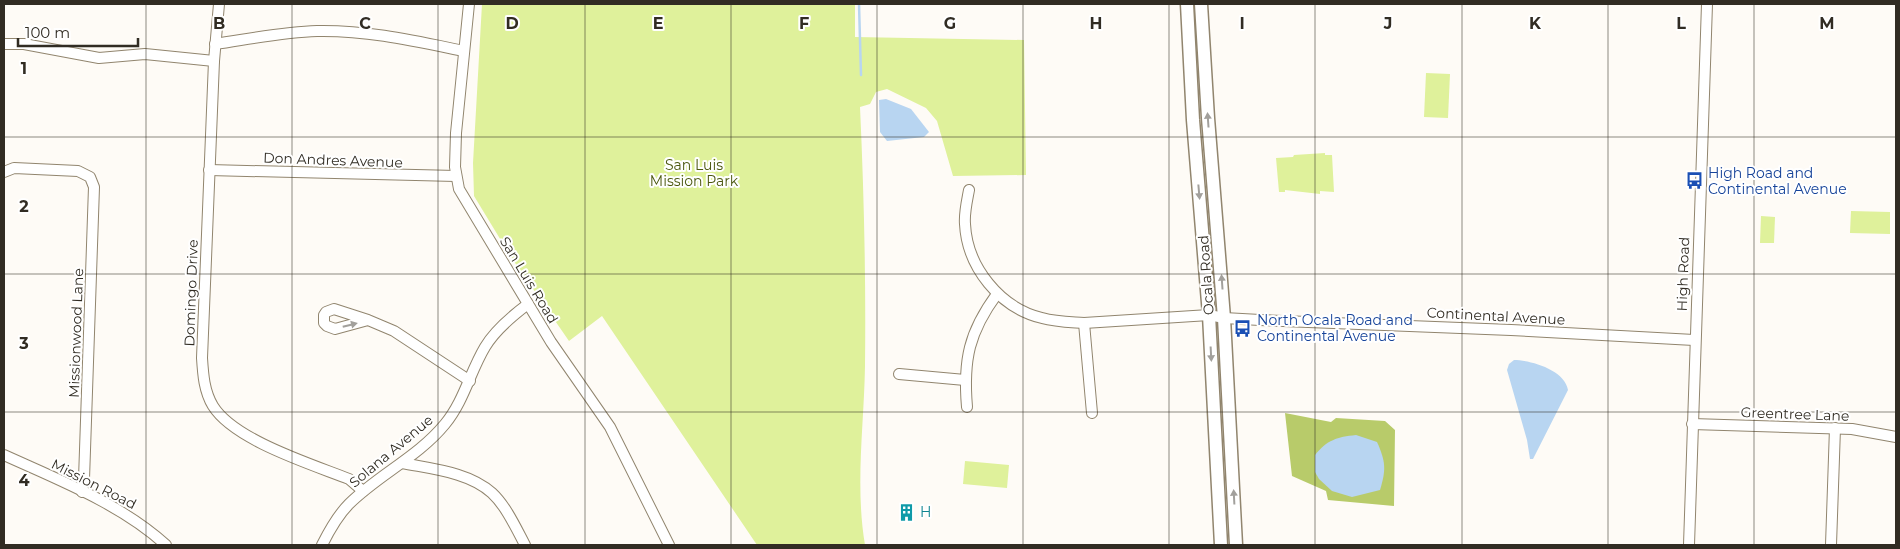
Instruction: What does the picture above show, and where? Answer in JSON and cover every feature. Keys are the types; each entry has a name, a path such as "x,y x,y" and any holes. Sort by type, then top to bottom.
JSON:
{"main road":[{"name":"Ocala Road","path":"1186,4 1209,315 1221,545"},
{"name":"Ocala Road","path":"1201,4 1224,318 1236,545"},
{"path":"1189,53 1204,53"},
{"path":"1216,441 1231,442"}],"street":[{"name":"Domingo Drive","path":"219,4 214,61 202,358 207,392 213,405 222,417 244,434 349,479 363,491"},
{"name":"San Luis Road","path":"469,4 456,133 456,176 461,195 551,342 610,427 669,545"},
{"name":"High Road","path":"1689,545 1694,340 1707,4"},
{"path":"215,44 289,33 341,31 397,37 464,51"},
{"path":"4,44 31,45 99,58 158,55 214,61"},
{"name":"Missionwood Lane","path":"4,172 14,168 78,171 90,177 94,187 84,480 82,492"},
{"name":"Don Andres Avenue","path":"209,170 456,176"},
{"name":"Continental Avenue","path":"969,190 965,223 967,238 975,263 997,294 1015,307 1040,318 1084,323 1209,315 1224,318 1694,340"},
{"path":"967,407 965,380 970,346 975,330 986,308 997,294"},
{"name":"Solana Avenue","path":"322,545 329,530 347,506 363,491 402,463 445,424 456,410 489,341 528,304"},
{"path":"368,320 394,330 470,381"},
{"path":"1084,323 1092,413"},
{"path":"899,374 965,380"},
{"name":"Greentree Lane","path":"1692,424 1835,428 1864,430 1896,437"},
{"path":"1831,545 1835,428"},
{"name":"Mission Road","path":"4,455 82,492 140,524 166,545"},
{"path":"402,463 454,474 483,486 500,502 524,545"}],"green space":[{"name":"San Luis Mission Park","path":"482,4 855,4 855,37 1024,40 1026,175 953,176 937,121 926,108 887,89 876,92 870,104 860,107 863,172 865,334 860,478 865,545 757,545 602,316 569,341 511,257 474,196 473,163"},
{"path":"1426,73 1450,74 1448,118 1424,117"},
{"path":"1325,153 1325,155 1332,155 1334,192 1320,191 1320,194 1285,190 1285,192 1279,192 1276,158"},
{"path":"1851,211 1890,212 1890,234 1850,233"},
{"path":"1761,216 1775,217 1774,243 1760,243"},
{"path":"1285,413 1331,422 1336,418 1385,421 1395,430 1394,506 1328,500 1326,491 1292,476"},
{"path":"965,461 1009,465 1007,488 963,484"}],"water":[{"path":"886,99 911,109 929,132 924,137 887,141 880,132 879,100"},
{"path":"1514,360 1538,364 1554,372 1566,383 1568,390 1533,459 1530,459 1527,440 1507,370 1509,364"},
{"path":"1356,435 1377,442 1382,455 1384,471 1380,490 1352,497 1332,491 1319,479 1315,472 1315,455 1333,440"}],"waterway":[{"path":"859,4 861,75"}],"place":[{"name":"High Road and Continental Avenue","path":"1694,181"},
{"name":"North Ocala Road and Continental Avenue","path":"1243,328"},
{"name":"H","path":"906,512"}]}
